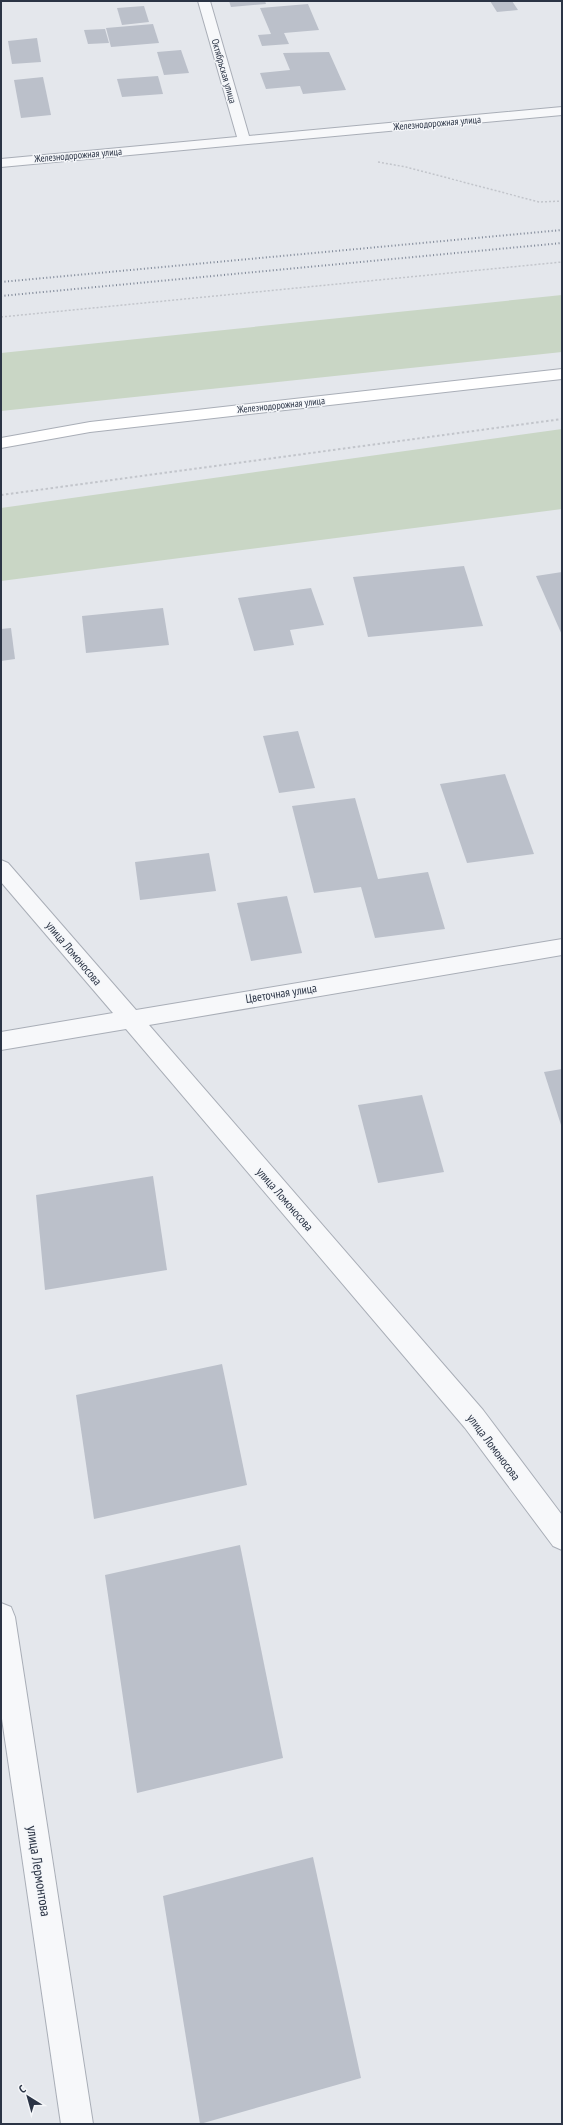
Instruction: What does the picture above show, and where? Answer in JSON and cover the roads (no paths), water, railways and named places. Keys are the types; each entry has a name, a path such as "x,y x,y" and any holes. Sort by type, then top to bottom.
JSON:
{"main road":[{"name":"Железнодорожная улица","path":"1,443 90,427 562,374"}],"street":[{"name":"Октябрьская улица","path":"204,1 244,140"},
{"name":"Железнодорожная улица","path":"1,162 562,111"},
{"name":"улица Ломоносова","path":"1,868 474,1419 562,1537"},
{"name":"Цветочная улица","path":"1,1041 129,1018 562,946"},
{"name":"улица Лермонтова","path":"1,1617 77,2124"}],"railway":[{"path":"1,282 562,230"},
{"path":"1,296 562,243"}]}
